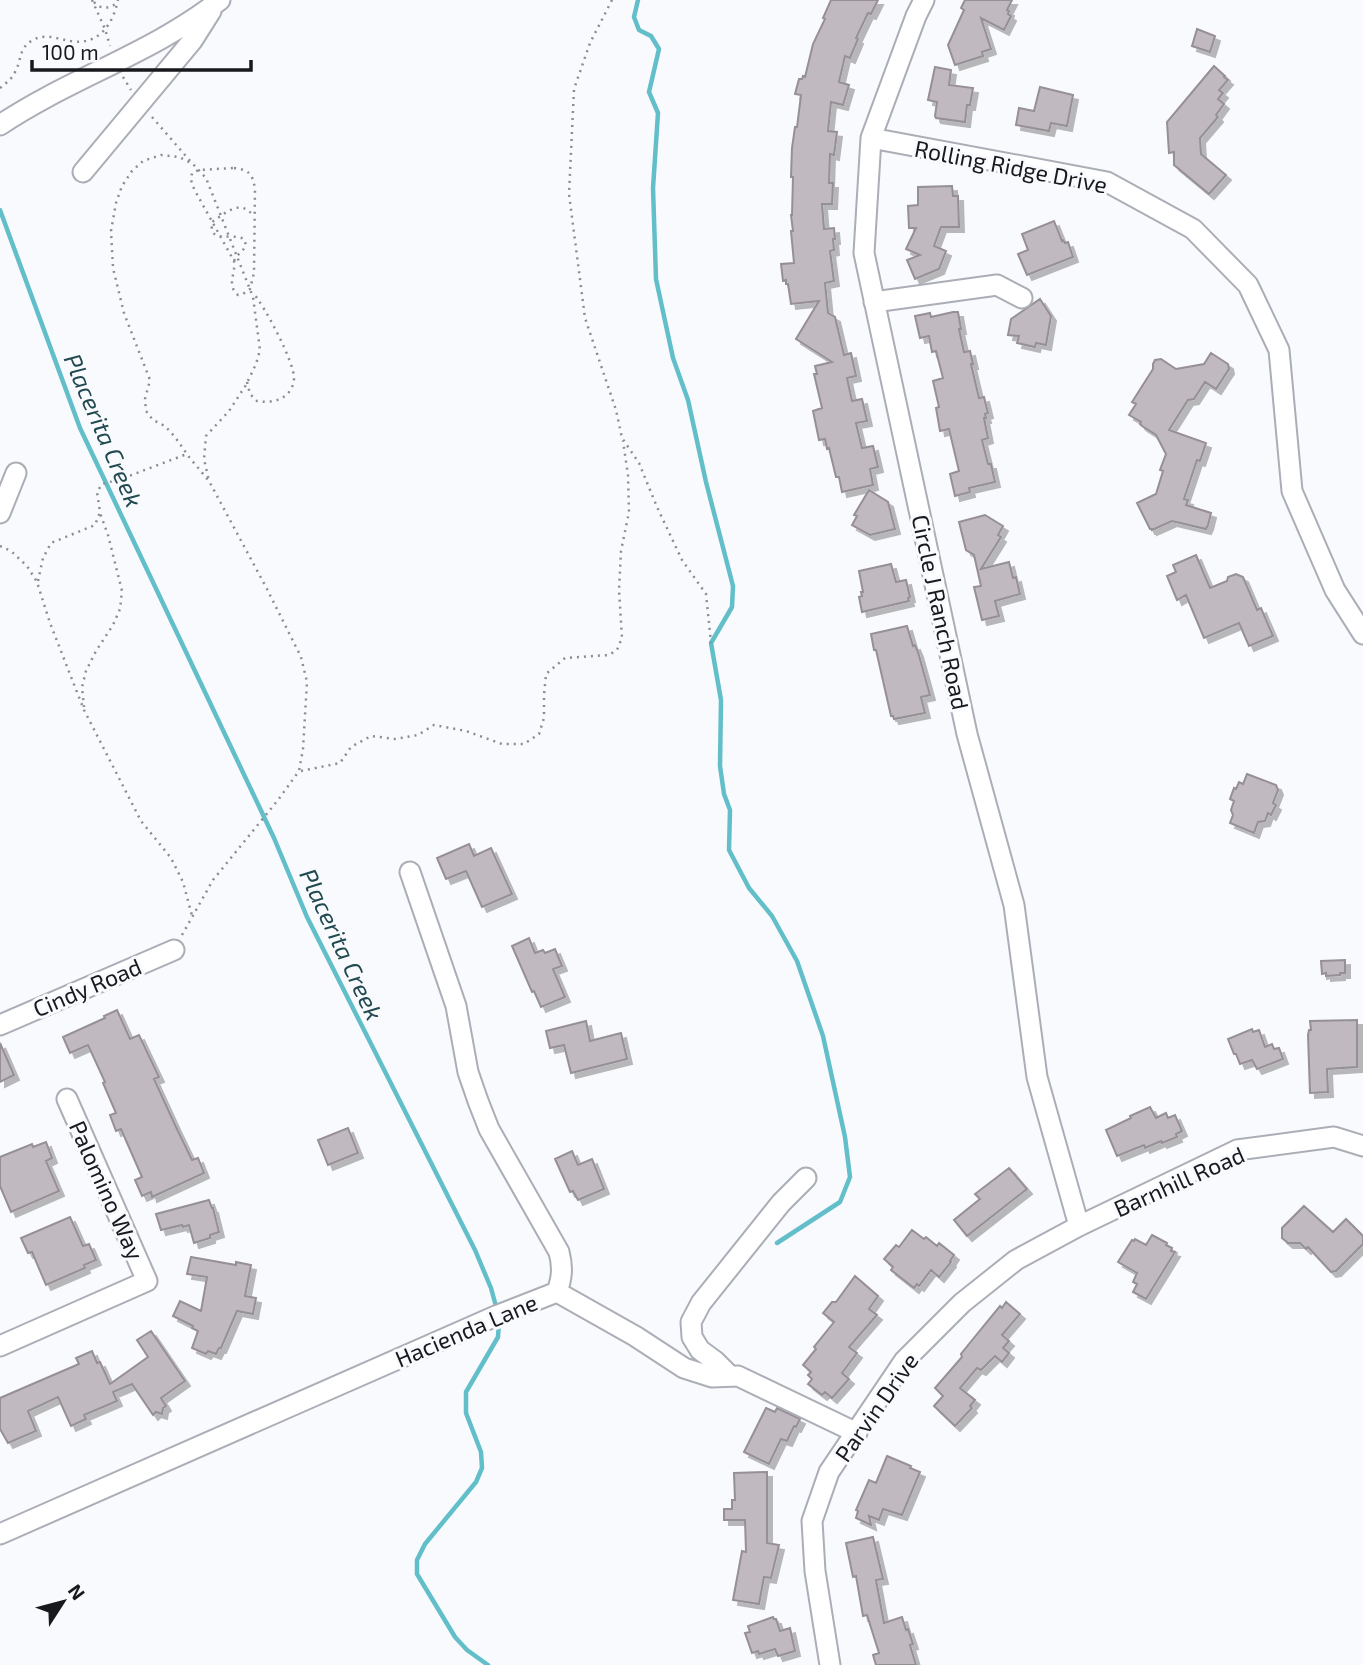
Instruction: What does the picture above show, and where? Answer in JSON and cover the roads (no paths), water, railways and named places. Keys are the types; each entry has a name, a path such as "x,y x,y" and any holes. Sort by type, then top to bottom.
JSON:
{"street":[{"name":"Circle J Ranch Road","path":"924,0 871,138 864,253 967,734 1014,905 1037,1077 1079,1226"},
{"path":"0,125 53,93 140,52 196,19 217,2"},
{"path":"83,172 192,41 217,2"},
{"name":"Rolling Ridge Drive","path":"871,138 1107,182 1193,229 1248,285 1279,351 1292,491 1335,590 1363,634"},
{"path":"874,302 997,285 1022,298"},
{"path":"0,513 16,473"},
{"name":"Hacienda Lane","path":"0,1534 556,1292 561,1279 559,1252 489,1129 468,1072 456,1006 410,873"},
{"name":"Cindy Road","path":"0,1025 174,950"},
{"name":"Palomino Way","path":"0,1346 147,1281 67,1099"},
{"name":"Barnhill Road","path":"1079,1226 1237,1150 1334,1137 1363,1146"},
{"path":"730,1376 696,1345 691,1322 701,1303 780,1203 806,1178"},
{"name":"Parvin Drive","path":"830,1665 815,1571 812,1521 829,1472 904,1361 962,1303 1016,1260 1079,1226"},
{"path":"556,1292 635,1336 684,1368 712,1377 738,1376 857,1433"}],"waterway":[{"path":"638,0 634,17 639,30 651,36 659,49 649,92 658,113 653,188 656,279 673,358 688,400 733,586 732,607 711,643 721,700 720,766 724,794 730,810 729,850 749,888 772,916 797,961 823,1036 845,1137 850,1177 840,1202 777,1243"},
{"name":"Placerita Creek","path":"0,210 80,428 274,838 307,917 475,1250 497,1310"},
{"name":"Placerita Creek","path":"488,1665 467,1650 455,1637 417,1574 417,1560 425,1544 476,1482 482,1468 481,1452 466,1413 466,1392 498,1337 499,1322"}]}
